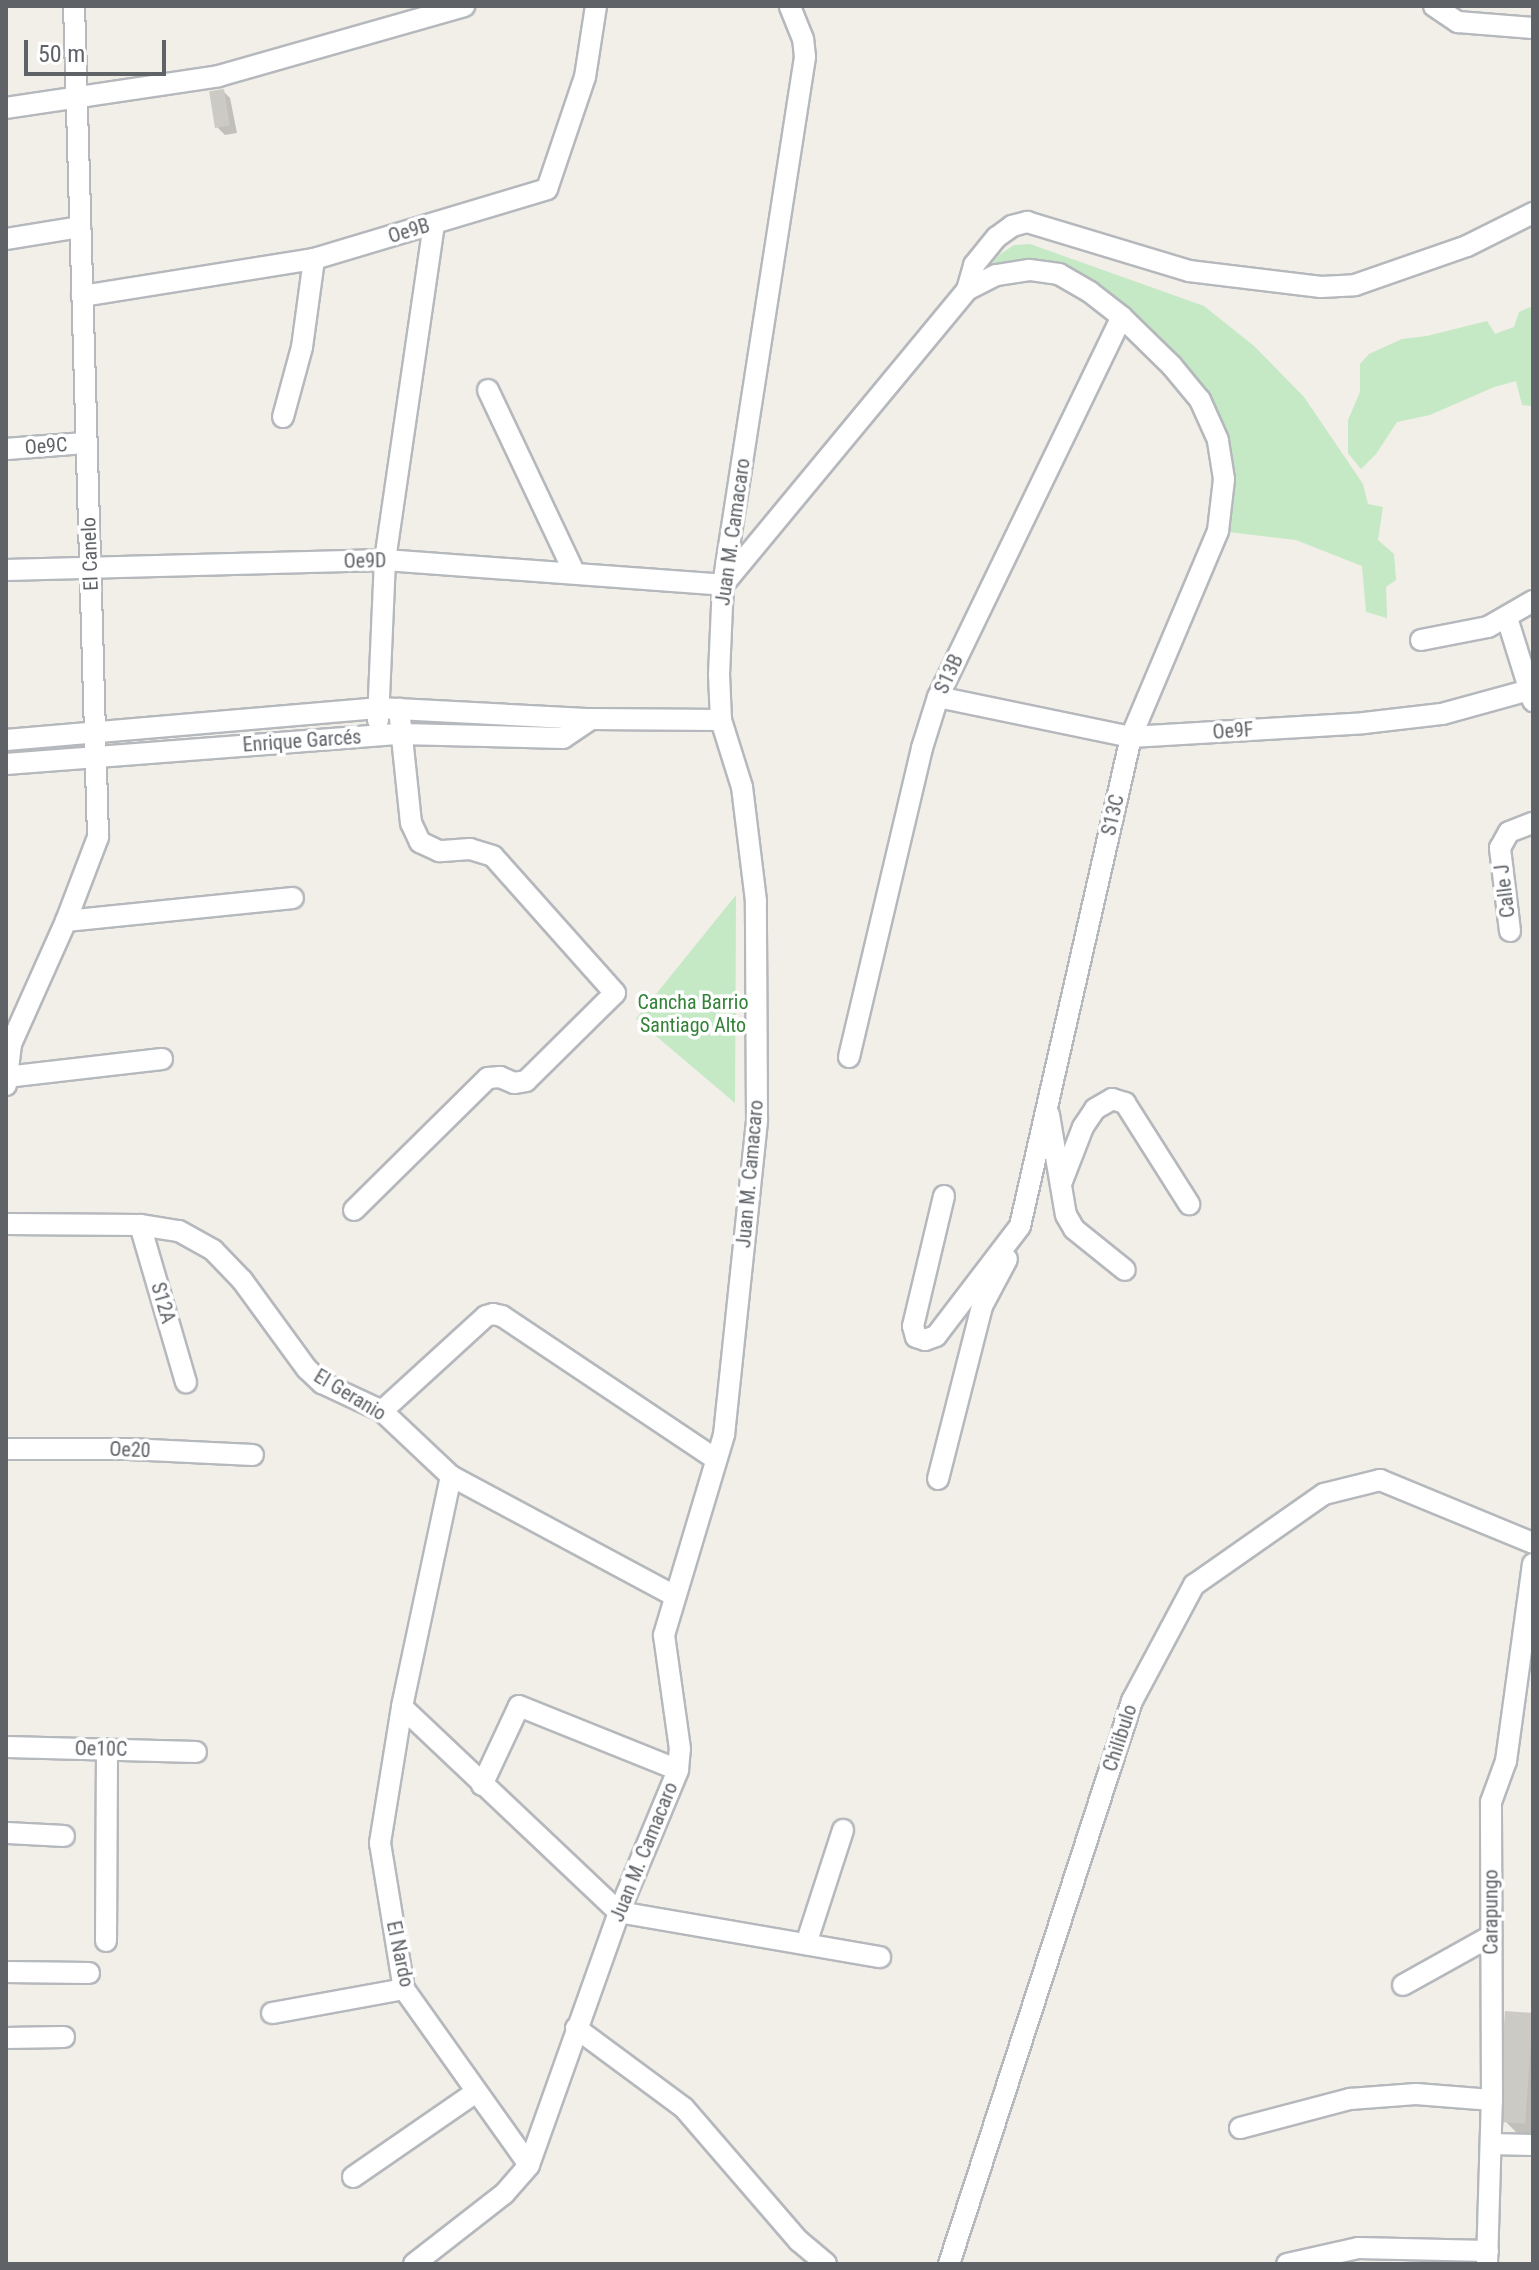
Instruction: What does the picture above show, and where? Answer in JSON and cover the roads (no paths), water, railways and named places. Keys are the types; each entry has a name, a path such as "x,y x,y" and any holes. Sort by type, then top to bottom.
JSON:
{"street":[{"name":"El Canelo","path":"6,1085 11,1044 66,921 98,837 74,6"},
{"path":"6,108 219,76 267,65 464,6"},
{"name":"Oe9B","path":"82,296 314,259 547,189 585,77 596,6"},
{"name":"Juan M. Camacaro","path":"414,2264 504,2194 529,2165 619,1912 678,1770 680,1749 664,1647 675,1596 724,1435 758,1093 756,901 742,787 721,720 723,585 805,57 803,39 790,6"},
{"path":"1434,6 1458,22 1472,26 1533,28"},
{"path":"723,585 967,290 974,265 997,237 1012,226 1027,222 1189,271 1321,287 1355,285 1467,246 1533,213"},
{"path":"377,736 385,560 434,224"},
{"path":"6,239 80,227"},
{"path":"283,417 302,347 314,259"},
{"name":"S13C","path":"944,1196 913,1326 916,1337 925,1340 936,1336 1020,1226 1131,737 1218,531 1224,479 1218,440 1200,400 1172,366 1122,317 1059,274 1029,270 996,275 967,290"},
{"name":"S13B","path":"849,1057 922,748 938,697 1122,317"},
{"path":"488,390 574,572"},
{"name":"Oe9C","path":"6,449 85,443"},
{"name":"Oe9D","path":"6,570 385,560 723,585"},
{"path":"1421,640 1465,634 1507,618 1533,601"},
{"path":"1507,618 1531,696"},
{"name":"Oe9F","path":"938,697 1131,737 1379,721 1442,714 1531,696"},
{"name":"Enrique Garcés","path":"6,740 378,708 591,719 721,720"},
{"path":"354,1210 488,1078 500,1077 514,1083 526,1081 615,993 493,856 470,849 439,851 420,842 411,823 399,709"},
{"name":"Enrique Garcés","path":"6,764 400,734 563,738 591,719"},
{"name":"Calle J","path":"1510,931 1500,848 1509,832 1533,823"},
{"path":"66,921 293,898"},
{"path":"6,1077 162,1059"},
{"path":"1061,1184 1083,1127 1095,1109 1112,1099 1125,1103 1189,1204"},
{"path":"1047,1106 1066,1215 1074,1229 1125,1270"},
{"name":"El Geranio","path":"6,1224 140,1225 179,1231 213,1250 242,1280 307,1369 322,1383 382,1411 451,1476 675,1596"},
{"name":"S12A","path":"140,1225 186,1382"},
{"path":"938,1479 982,1306 1020,1226"},
{"path":"382,1411 486,1316 493,1314 502,1316 716,1459"},
{"name":"Oe20","path":"6,1449 128,1449 253,1455"},
{"path":"451,1476 402,1707 619,1912 880,1957"},
{"name":"Chilibulo","path":"949,2264 1132,1701 1194,1585 1324,1494 1380,1480 1533,1543"},
{"name":"Carapungo","path":"1487,2257 1492,2100 1491,1802 1506,1761 1533,1564"},
{"path":"482,1785 519,1706 678,1770"},
{"name":"El Nardo","path":"402,1707 380,1843 404,1989 529,2165"},
{"name":"Oe10C","path":"6,1747 196,1752"},
{"path":"106,1941 107,1749"},
{"path":"806,1944 843,1830"},
{"path":"6,1833 64,1836"},
{"path":"1403,1985 1491,1936"},
{"path":"6,1972 89,1973"},
{"path":"272,2013 404,1989"},
{"path":"576,2028 684,2108 799,2241 826,2264"},
{"path":"6,2038 64,2037"},
{"path":"353,2177 476,2092"},
{"path":"1240,2128 1350,2099 1416,2094 1492,2100"},
{"path":"1491,2144 1533,2145"},
{"path":"1287,2264 1358,2248 1487,2257"}],"park label":[{"name":"Cancha Barrio Santiago Alto","path":"693,1014"}]}
